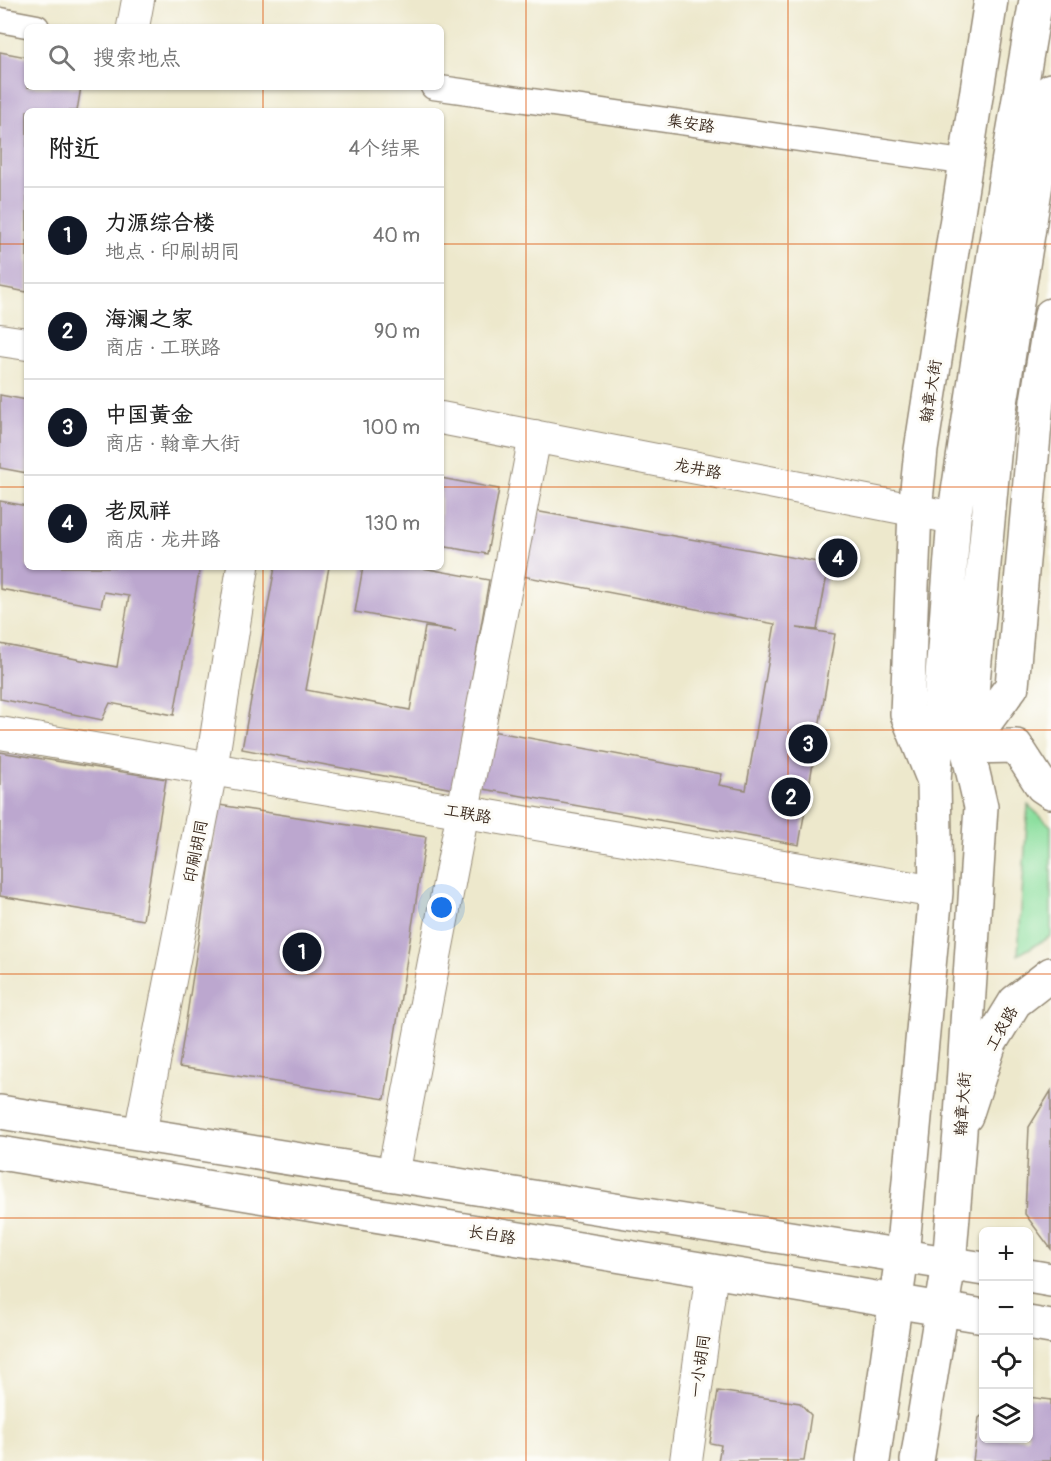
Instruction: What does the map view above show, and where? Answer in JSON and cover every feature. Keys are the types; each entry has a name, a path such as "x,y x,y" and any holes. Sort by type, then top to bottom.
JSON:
{"main road":[{"name":"翰章大街","path":"934,781 907,714 915,510 921,450 991,0"},
{"name":"翰章大街","path":"873,1461 902,1256 936,892 934,781 954,518 1007,169 1036,0"},
{"name":"翰章大街","path":"917,1461 949,1264 960,1132 981,807 967,747 996,434 1051,90"},
{"path":"967,747 1012,686 1037,401 1051,315"},
{"path":"967,747 1016,746 1042,786 1051,792"},
{"name":"工农路","path":"960,1132 990,1043 1015,1002 1051,974"},
{"path":"0,1112 979,1268"},
{"name":"长白路","path":"0,1153 979,1315"},
{"path":"1033,1277 1051,1280"},
{"path":"1033,1324 1051,1327"}],"street":[{"path":"134,24 138,0"},
{"path":"0,20 24,25"},
{"name":"集安路","path":"444,89 948,160"},
{"path":"0,340 24,344"},
{"name":"龙井路","path":"444,419 954,518"},
{"path":"393,1175 535,436"},
{"name":"印刷胡同","path":"140,1134 211,770 243,570"},
{"name":"工联路","path":"0,733 936,892"},
{"name":"一小胡同","path":"686,1461 712,1271"}],"green space":[{"path":"1028,805 1051,826 1051,936 1018,955"}],"building":[{"path":"0,52 24,56 24,90 80,90 78,108 24,108 24,291 0,287"},
{"path":"0,395 24,399 24,472 0,468"},
{"path":"444,479 499,489 487,554 444,547"},
{"path":"0,501 24,505 24,570 199,570 174,715 110,703 102,720 0,699 0,644 117,667 129,596 104,592 101,607 0,589"},
{"path":"529,510 829,564 817,630 797,628 835,634 799,845 477,788 486,730 722,774 719,785 746,790 775,624 517,575"},
{"path":"274,570 328,570 306,690 410,710 425,627 456,631 355,612 362,570 434,570 489,580 453,789 242,749"},
{"path":"0,752 166,779 143,920 0,896"},
{"path":"219,805 426,837 385,1099 179,1067"},
{"path":"1051,1091 1051,1249 1025,1214 1029,1127"},
{"path":"718,1391 800,1403 811,1415 804,1461 718,1461 721,1445 710,1443"},
{"path":"1033,1398 1051,1400 1051,1461 973,1461 979,1418 979,1443 1033,1443"}],"place":[{"name":"老凤祥","path":"838,558"},
{"name":"中国黄金","path":"808,744"},
{"name":"海澜之家","path":"791,797"},
{"name":"力源综合楼","path":"302,952"}]}
